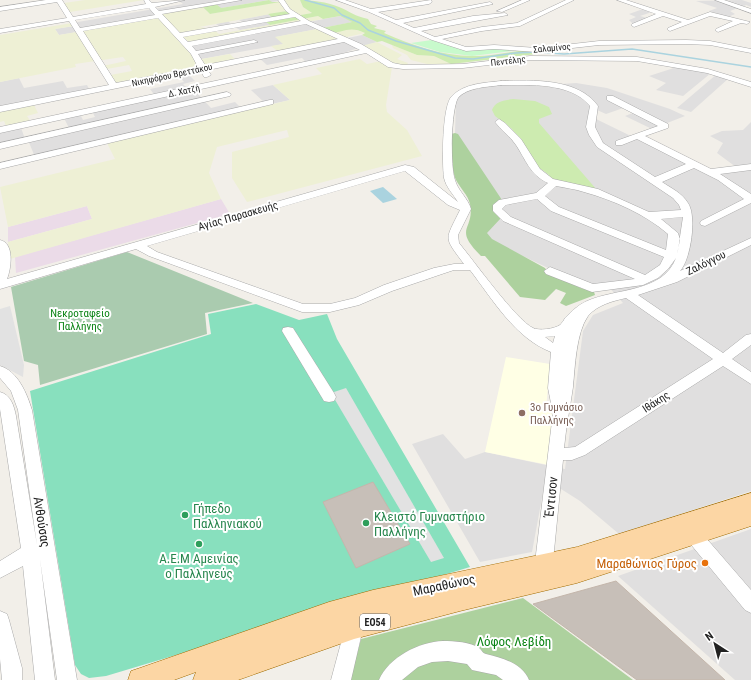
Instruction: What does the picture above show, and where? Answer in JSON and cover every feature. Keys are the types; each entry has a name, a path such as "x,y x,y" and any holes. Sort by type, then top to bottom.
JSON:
{"main road":[{"name":"Μαραθώνος","path":"205,680 292,648 354,628 460,600 543,573 584,555 751,501"},
{"name":"Μαραθώνος","path":"140,680 293,625 373,601 543,573 577,573 751,517"}],"street":[{"path":"0,9 58,0 72,18 115,87"},
{"path":"0,31 72,18 146,1 182,0"},
{"path":"79,30 239,0"},
{"name":"Πεντέλης","path":"280,0 288,10 296,15 367,51 391,65 414,68 463,66 530,58 637,59 708,71 751,85"},
{"path":"341,1 358,0"},
{"path":"371,11 429,2 428,0"},
{"path":"413,30 502,13 527,0"},
{"path":"434,39 482,29 518,25 571,0"},
{"path":"620,0 688,22"},
{"path":"670,29 713,14 749,23 751,11 718,0"},
{"path":"146,1 194,53 203,69 216,84 243,110"},
{"name":"Σαλαμίνος","path":"341,1 371,11 434,39 461,48 500,47 537,50 599,44 686,42 710,43 751,51"},
{"path":"395,22 488,2 518,25"},
{"path":"632,12 642,8"},
{"path":"634,25 662,14"},
{"path":"177,36 296,15"},
{"path":"718,30 739,21"},
{"path":"186,45 308,22"},
{"path":"440,25 481,48"},
{"path":"488,39 500,47"},
{"name":"Νικηφόρου Βρεττάκου","path":"0,110 102,99 115,87 343,40"},
{"path":"194,53 254,42"},
{"name":"Δ. Χατζή","path":"0,130 102,99 216,84 318,64 367,51"},
{"path":"275,77 318,64 376,56"},
{"path":"572,353 541,342 512,317 456,247 453,239 466,209 449,178 447,132 454,98 460,92 498,83 517,83 561,87 586,96 594,106 590,128 595,138 610,152 681,199 688,216 684,250 680,262 674,271 661,284"},
{"path":"0,146 228,94"},
{"path":"610,98 666,126 619,143"},
{"path":"102,99 125,138"},
{"path":"0,166 125,138 243,110 270,102"},
{"path":"499,122 520,144 536,172 554,183 587,189 644,214 656,220 673,233 674,240 671,256 660,271 645,279 633,283 592,288 580,285 550,271"},
{"path":"637,136 711,172 725,180 751,199 705,223"},
{"path":"654,181 695,164"},
{"name":"Αγίας Παρασκευής","path":"0,285 404,168 411,169 452,203 466,209"},
{"path":"711,172 749,169"},
{"path":"554,183 539,196 503,202 497,207 500,213 507,218 645,279"},
{"path":"600,184 609,195 608,198"},
{"path":"539,196 552,207 671,256"},
{"path":"644,214 656,216 688,216"},
{"path":"656,220 688,216"},
{"name":"Ζαλόγγου","path":"661,284 751,241"},
{"path":"0,243 6,258 5,270 0,281"},
{"path":"136,245 153,254 302,308 330,308 359,301 388,288 438,271 454,267 471,267"},
{"name":"Έντισον","path":"560,413 555,402 554,389 558,348 564,328 576,313 602,299 661,284"},
{"path":"627,293 751,379"},
{"name":"Έντισον","path":"543,573 560,413 564,400 576,329 581,317 602,299"},
{"path":"531,333 551,333 564,328"},
{"path":"288,331 329,397"},
{"name":"Ιθάκης","path":"556,454 572,454 580,451 722,360 751,338"},
{"name":"Ανθούσας","path":"0,371 17,388 25,410 67,680"},
{"name":"Ανθούσας","path":"0,397 6,405 10,416 30,552 45,680"},
{"path":"694,536 751,604"},
{"name":"Ανθούσας","path":"0,570 30,552"},
{"path":"0,620 12,668 12,680"},
{"path":"341,680 354,628"},
{"path":"389,680 396,671 417,657 438,651 473,655 479,663 504,668 519,680"}],"shaded area":[{"path":"85,0 144,0 70,12 64,3"},
{"path":"178,0 269,0 59,35 55,29 74,26 72,23 183,4"},
{"path":"269,0 286,0 271,2"},
{"path":"286,0 300,0 303,7 312,13 295,16 287,11 199,27 213,29 219,34 318,16 323,19 186,45 196,60 230,54 237,61 111,86 105,76 132,71 129,65 101,70 98,67 126,61 123,57 75,64 76,67 0,82 0,35 72,23 74,26 55,29 59,35 164,17 161,13 203,7 210,14"},
{"path":"742,0 751,3 751,7 746,5 730,11 735,14 728,17 709,11 717,8 696,1"},
{"path":"643,9 652,12 640,16 647,18 633,24 629,20 636,17 629,14"},
{"path":"268,14 274,19 265,21 270,25 240,30 235,27 222,29 216,24 228,21 232,25 242,22 239,20"},
{"path":"340,16 353,22 276,37 284,44 196,60 185,45"},
{"path":"351,28 365,33 279,52 271,46 283,44 275,37 317,29 326,33"},
{"path":"362,35 377,42 328,58 307,63 302,58 267,65 258,57"},
{"path":"377,42 402,55 397,59 408,63 407,65 395,65 361,46"},
{"path":"392,45 417,55 434,56 451,64 435,66 411,60 407,55 393,48"},
{"path":"360,59 367,64 381,61 392,67 386,105 387,112 407,130 422,156 247,202 232,178 232,152 289,137 287,130 217,147 209,173 221,199 10,259 8,242 92,219 87,206 8,227 0,187 115,159 107,143 290,100 273,85 322,74 316,68"},
{"path":"677,67 711,73 683,96 656,90 666,83 649,76"},
{"path":"187,73 195,81 183,84 189,91 194,90 211,108 235,102 242,109 35,157 28,140 70,130 64,118 80,114 83,120 95,117 92,111 156,97 150,89 184,82 178,75"},
{"path":"717,74 729,78 691,112 677,108"},
{"path":"19,78 24,88 63,81 67,88 87,85 91,93 0,112 0,82"},
{"path":"514,83 558,88 562,84 576,83 607,88 670,109 685,116 652,129 625,116 638,111 629,106 606,114 597,110 596,119 711,175 740,170 717,153 723,143 710,136 722,131 743,130 751,122 751,491 619,534 580,501 561,489 544,487 532,552 480,562 412,444 443,434 465,459 485,452 565,469 583,331 593,315 623,303 607,285 586,286 485,238 466,164 455,133 456,100 463,92 495,85"},
{"path":"273,85 290,100 267,105 251,90"},
{"path":"34,105 38,113 27,116 31,122 7,128 4,121 0,122 0,112"},
{"path":"20,125 25,139 0,145 0,129"},
{"path":"221,199 230,214 16,273 15,257"},
{"path":"87,206 92,219 8,242 8,227"},
{"path":"10,306 24,365 23,377 0,365 0,309"},
{"name":"3ο Γυμνάσιο Παλλήνης","path":"506,357 550,364 546,409 555,417 549,465 485,452"},
{"path":"346,388 444,558 431,562 331,393"},
{"path":"751,529 751,680 735,680 618,576"}],"green space":[{"path":"269,0 272,2 280,2 210,14 203,7 216,4 221,8"},
{"path":"300,0 310,0 339,7 368,19 371,24 377,26 374,28 386,31 384,33 416,46 438,52 461,56 480,56 533,50 537,54 451,64 434,56 417,55 382,41 377,42 362,35 365,33 359,30 354,29 336,33 326,33 317,29 352,22 340,16 323,19 318,16 270,25 265,21 274,19 268,14 287,11 295,16 312,13 303,7"},
{"path":"432,40 460,49 494,48 519,50 472,56 440,52 411,43"},
{"path":"513,99 535,101 549,107 552,114 539,119 539,123 597,190 566,185 546,176 549,175 541,169 537,169 512,129 495,116 492,110 498,103"},
{"path":"451,134 458,134 502,200 501,218 487,233 492,239 545,268 548,273 581,288 594,292 595,295 566,306 560,303 566,293 556,289 545,300 520,297 485,256 481,256 472,247 466,234 471,213 470,204 468,198 456,180 453,170"},
{"name":"Νεκροταφείο Παλλήνης","path":"127,252 253,303 205,313 207,334 40,385 38,365 24,361 11,287"},
{"path":"256,304 299,320 327,314 337,339 470,567 106,676 89,678 81,674 75,665 30,391 211,334 208,314"},
{"name":"Λόφος Λεβίδη","path":"523,598 633,680 350,680 361,639"}],"water":[{"path":"383,187 397,199 383,203 370,191"}],"building":[{"name":"Κλειστό Γυμναστήριο Παλλήνης","path":"373,482 410,544 356,568 323,502"},
{"path":"616,581 725,680 637,680 533,604"}],"waterway":[{"path":"305,0 334,8 342,15 360,23 368,30 396,41 455,58 473,59 515,53 537,52 564,54 632,49 751,67"}],"place":[{"name":"3ο Γυμνάσιο Παλλήνης","path":"522,413"},
{"name":"Γήπεδο Παλληνιακού","path":"185,515"},
{"name":"Κλειστό Γυμναστήριο Παλλήνης","path":"366,523"},
{"name":"Α.Ε.Μ Αμεινίας ο Παλληνεύς","path":"199,544"},
{"name":"Μαραθώνιος Γύρος","path":"705,563"}]}
